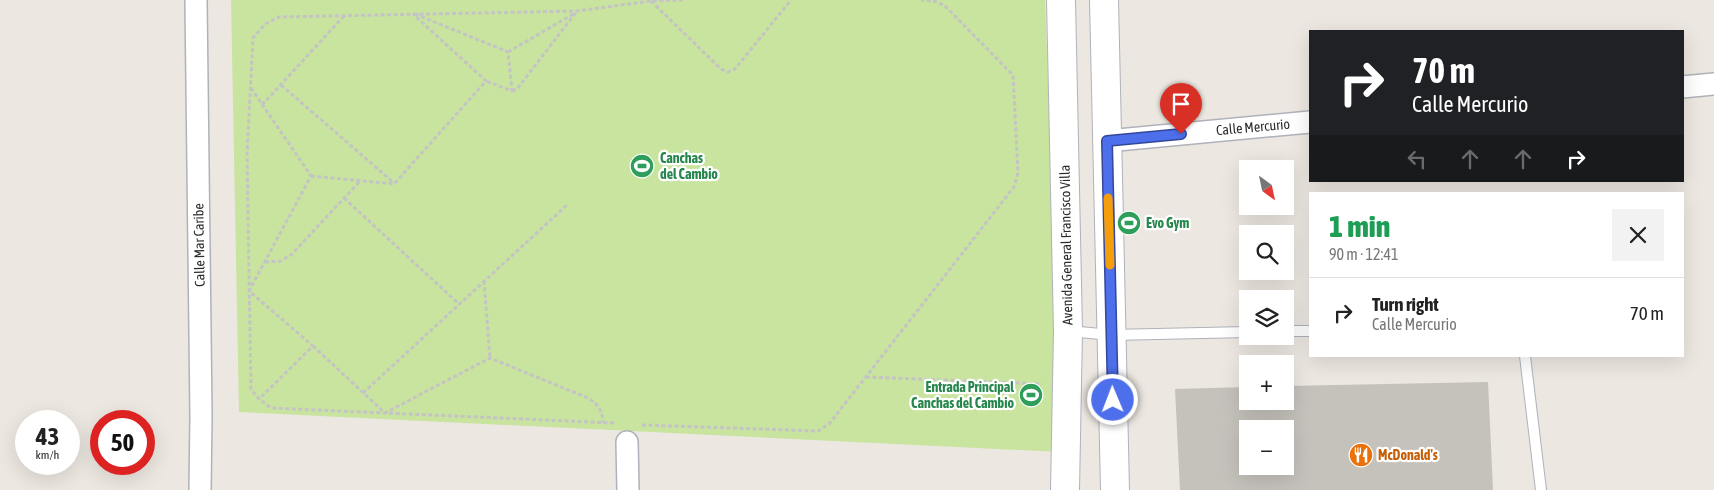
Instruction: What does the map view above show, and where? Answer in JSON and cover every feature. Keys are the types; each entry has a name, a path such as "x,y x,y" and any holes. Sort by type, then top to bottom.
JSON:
{"main road":[{"name":"Avenida General Francisco Villa","path":"1061,0 1068,331 1065,490"},
{"path":"1104,0 1115,490"}],"street":[{"name":"Calle Mar Caribe","path":"196,0 201,407 200,490"},
{"path":"1684,87 1714,84"},
{"name":"Calle Mercurio","path":"1107,141 1309,122"},
{"path":"628,430 628,490"}],"lane":[{"path":"1068,331 1111,335 1239,332"},
{"path":"1294,331 1309,331"},
{"path":"1525,357 1541,490"}],"path":[{"path":"682,0 577,11 279,17 265,24 253,38 248,154 251,389 259,400 271,408 603,423 628,430 818,431 829,424 1014,187 1018,173 1013,75 944,5 934,1 921,0"},
{"path":"651,2 721,69 728,72 735,69 791,0"},
{"path":"508,52 577,11"},
{"path":"413,14 486,80 506,91 512,91 517,89 577,11"},
{"path":"413,14 508,52"},
{"path":"262,105 344,15"},
{"path":"508,52 512,91"},
{"path":"394,184 486,80"},
{"path":"281,85 394,184"},
{"path":"251,88 311,176 394,184"},
{"path":"249,291 311,176"},
{"path":"264,262 281,261 292,254 360,181"},
{"path":"344,198 459,304"},
{"path":"363,393 567,205"},
{"path":"484,281 490,358"},
{"path":"249,291 385,412"},
{"path":"259,400 313,346"},
{"path":"385,412 490,358 588,398 596,403 602,411 603,423"},
{"path":"865,377 1068,385"}],"green space":[{"name":"Canchas del Cambio","path":"231,0 1045,0 1061,452 239,412"}],"building":[{"path":"1488,382 1493,490 1180,490 1175,389 1239,387 1239,410 1294,410 1294,386"}],"slow traffic":[{"path":"1108,198 1110,265"}],"place":[{"name":"Canchas del Cambio","path":"642,166"},
{"name":"Evo Gym","path":"1129,223"},
{"name":"Entrada Principal Canchas del Cambio","path":"1031,395"},
{"name":"McDonald's","path":"1361,455"}],"route":[{"path":"1113,400 1107,141 1181,134"}]}
